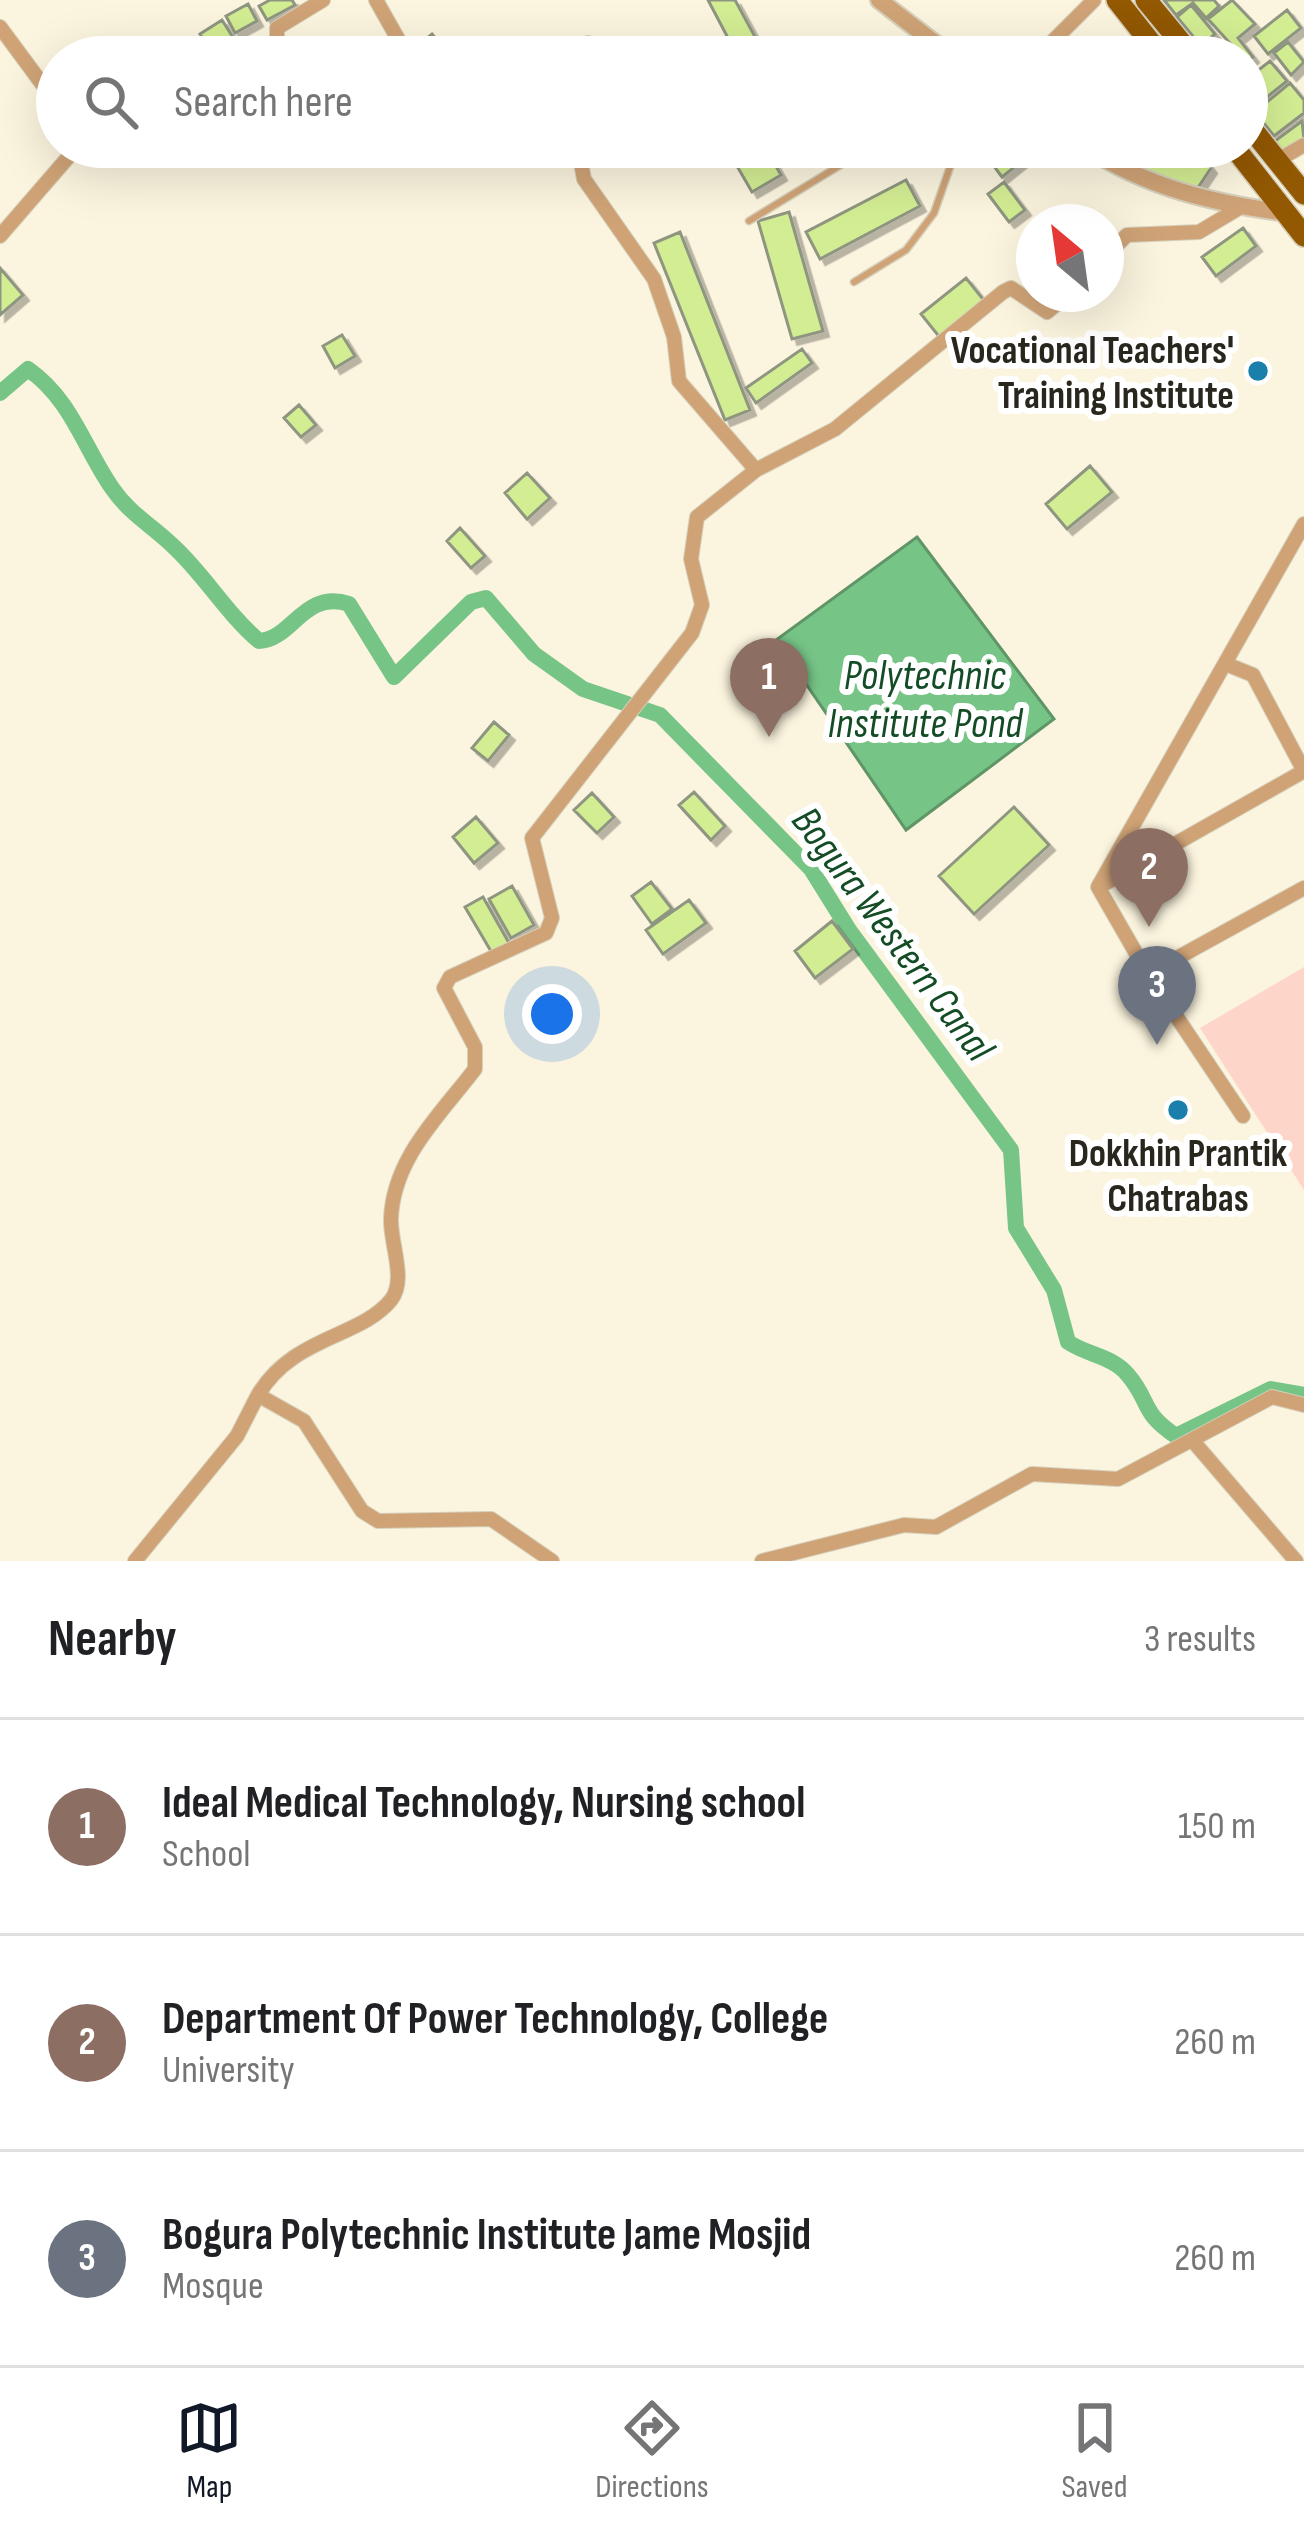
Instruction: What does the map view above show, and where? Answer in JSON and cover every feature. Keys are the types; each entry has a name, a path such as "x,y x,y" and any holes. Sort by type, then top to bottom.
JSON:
{"highway":[{"path":"1117,0 1145,36"},
{"path":"1146,0 1176,36"},
{"path":"1268,148 1304,194"},
{"path":"1251,168 1304,236"}],"street":[{"path":"278,36 278,28 323,0"},
{"path":"376,0 396,36"},
{"path":"880,0 926,36"},
{"path":"1058,36 1094,0"},
{"path":"0,27 36,76"},
{"path":"1278,160 1304,145"},
{"path":"0,236 59,168"},
{"path":"582,168 584,178 654,279 674,337 680,381 756,470"},
{"path":"1123,168 1150,183 1241,207 1286,213"},
{"path":"1124,238 1199,232 1241,207"},
{"path":"135,1561 237,1436 258,1395 292,1356 389,1304 399,1287 390,1222 395,1176 475,1069 476,1047 444,988 450,977 546,933 552,918 532,838 692,633 702,605 691,559 698,517 756,470 836,429 1003,292 1016,291"},
{"path":"1098,887 1304,524"},
{"path":"1098,887 1304,771 1253,675 1226,664"},
{"path":"1098,887 1148,974 1243,1116"},
{"path":"1148,974 1304,888"},
{"path":"258,1395 304,1421 362,1511 378,1521 491,1519 552,1561"},
{"path":"762,1561 904,1525 936,1527 1032,1474 1118,1478 1272,1396 1304,1405"},
{"path":"1192,1440 1296,1561"}],"lane":[{"path":"748,220 835,168"},
{"path":"854,282 906,250 934,213 950,168"}],"shaded area":[{"path":"1304,967 1304,1190 1200,1028"}],"water":[{"name":"Polytechnic Institute Pond","path":"917,537 1054,719 906,830 776,640"}],"building":[{"path":"270,0 292,0 295,5 267,20 259,6"},
{"path":"708,0 735,0 755,36 727,36"},
{"path":"1164,0 1214,0 1219,6 1206,18 1193,3 1176,15"},
{"path":"1232,0 1255,24 1240,36 1223,36 1208,19"},
{"path":"248,4 257,21 235,33 226,16"},
{"path":"1191,5 1215,34 1193,36 1177,17"},
{"path":"1287,10 1301,28 1268,54 1268,36 1254,36"},
{"path":"222,20 232,36 201,36"},
{"path":"1288,42 1304,62 1291,75 1274,53"},
{"path":"1268,63 1287,81 1268,96"},
{"path":"1290,83 1304,100 1304,113 1274,136 1268,128 1268,101"},
{"path":"1302,121 1304,139 1284,153 1275,141"},
{"path":"738,168 777,168 781,175 752,192"},
{"path":"1137,168 1211,168 1197,189"},
{"path":"906,180 920,206 820,259 806,232"},
{"path":"1004,182 1020,204 1016,204 1016,217 1009,222 988,194"},
{"path":"789,212 823,331 792,339 758,221"},
{"path":"1243,228 1256,246 1216,276 1202,257"},
{"path":"680,232 750,410 725,420 654,243"},
{"path":"0,268 23,295 0,315"},
{"path":"966,278 986,303 941,339 921,314"},
{"path":"342,335 355,356 335,368 323,346"},
{"path":"802,349 812,363 756,403 746,388"},
{"path":"299,405 316,425 301,437 284,418"},
{"path":"1090,466 1112,492 1067,529 1046,504"},
{"path":"527,473 550,498 527,519 505,493"},
{"path":"460,528 485,556 471,568 447,541"},
{"path":"494,722 509,735 488,761 472,748"},
{"path":"694,792 725,826 711,840 679,805"},
{"path":"592,793 614,817 597,833 574,810"},
{"path":"1014,807 1049,845 974,914 939,876"},
{"path":"476,817 498,843 474,863 453,837"},
{"path":"651,882 672,909 652,924 632,896"},
{"path":"512,886 534,925 511,938 489,899"},
{"path":"483,897 509,943 492,953 465,907"},
{"path":"689,900 706,923 663,954 646,930"},
{"path":"832,921 853,949 815,978 795,951"}],"waterway":[{"name":"Bogura Western Canal","path":"0,393 28,369 43,381 66,409 119,497 184,556 259,641 281,633 321,603 349,604 394,677 471,602 486,598 534,654 583,689 660,715 811,869 849,930 1011,1150 1016,1228 1054,1290 1068,1342 1122,1369 1151,1413 1176,1436 1271,1389 1304,1395"}],"place":[{"name":"Vocational Teachers' Training Institute","path":"1258,371"},
{"name":"Ideal Medical Technology, Nursing school","path":"769,737"},
{"name":"Department Of Power Technology, College","path":"1149,927"},
{"name":"Bogura Polytechnic Institute Jame Mosjid","path":"1157,1045"},
{"name":"Dokkhin Prantik Chatrabas","path":"1178,1110"}]}
